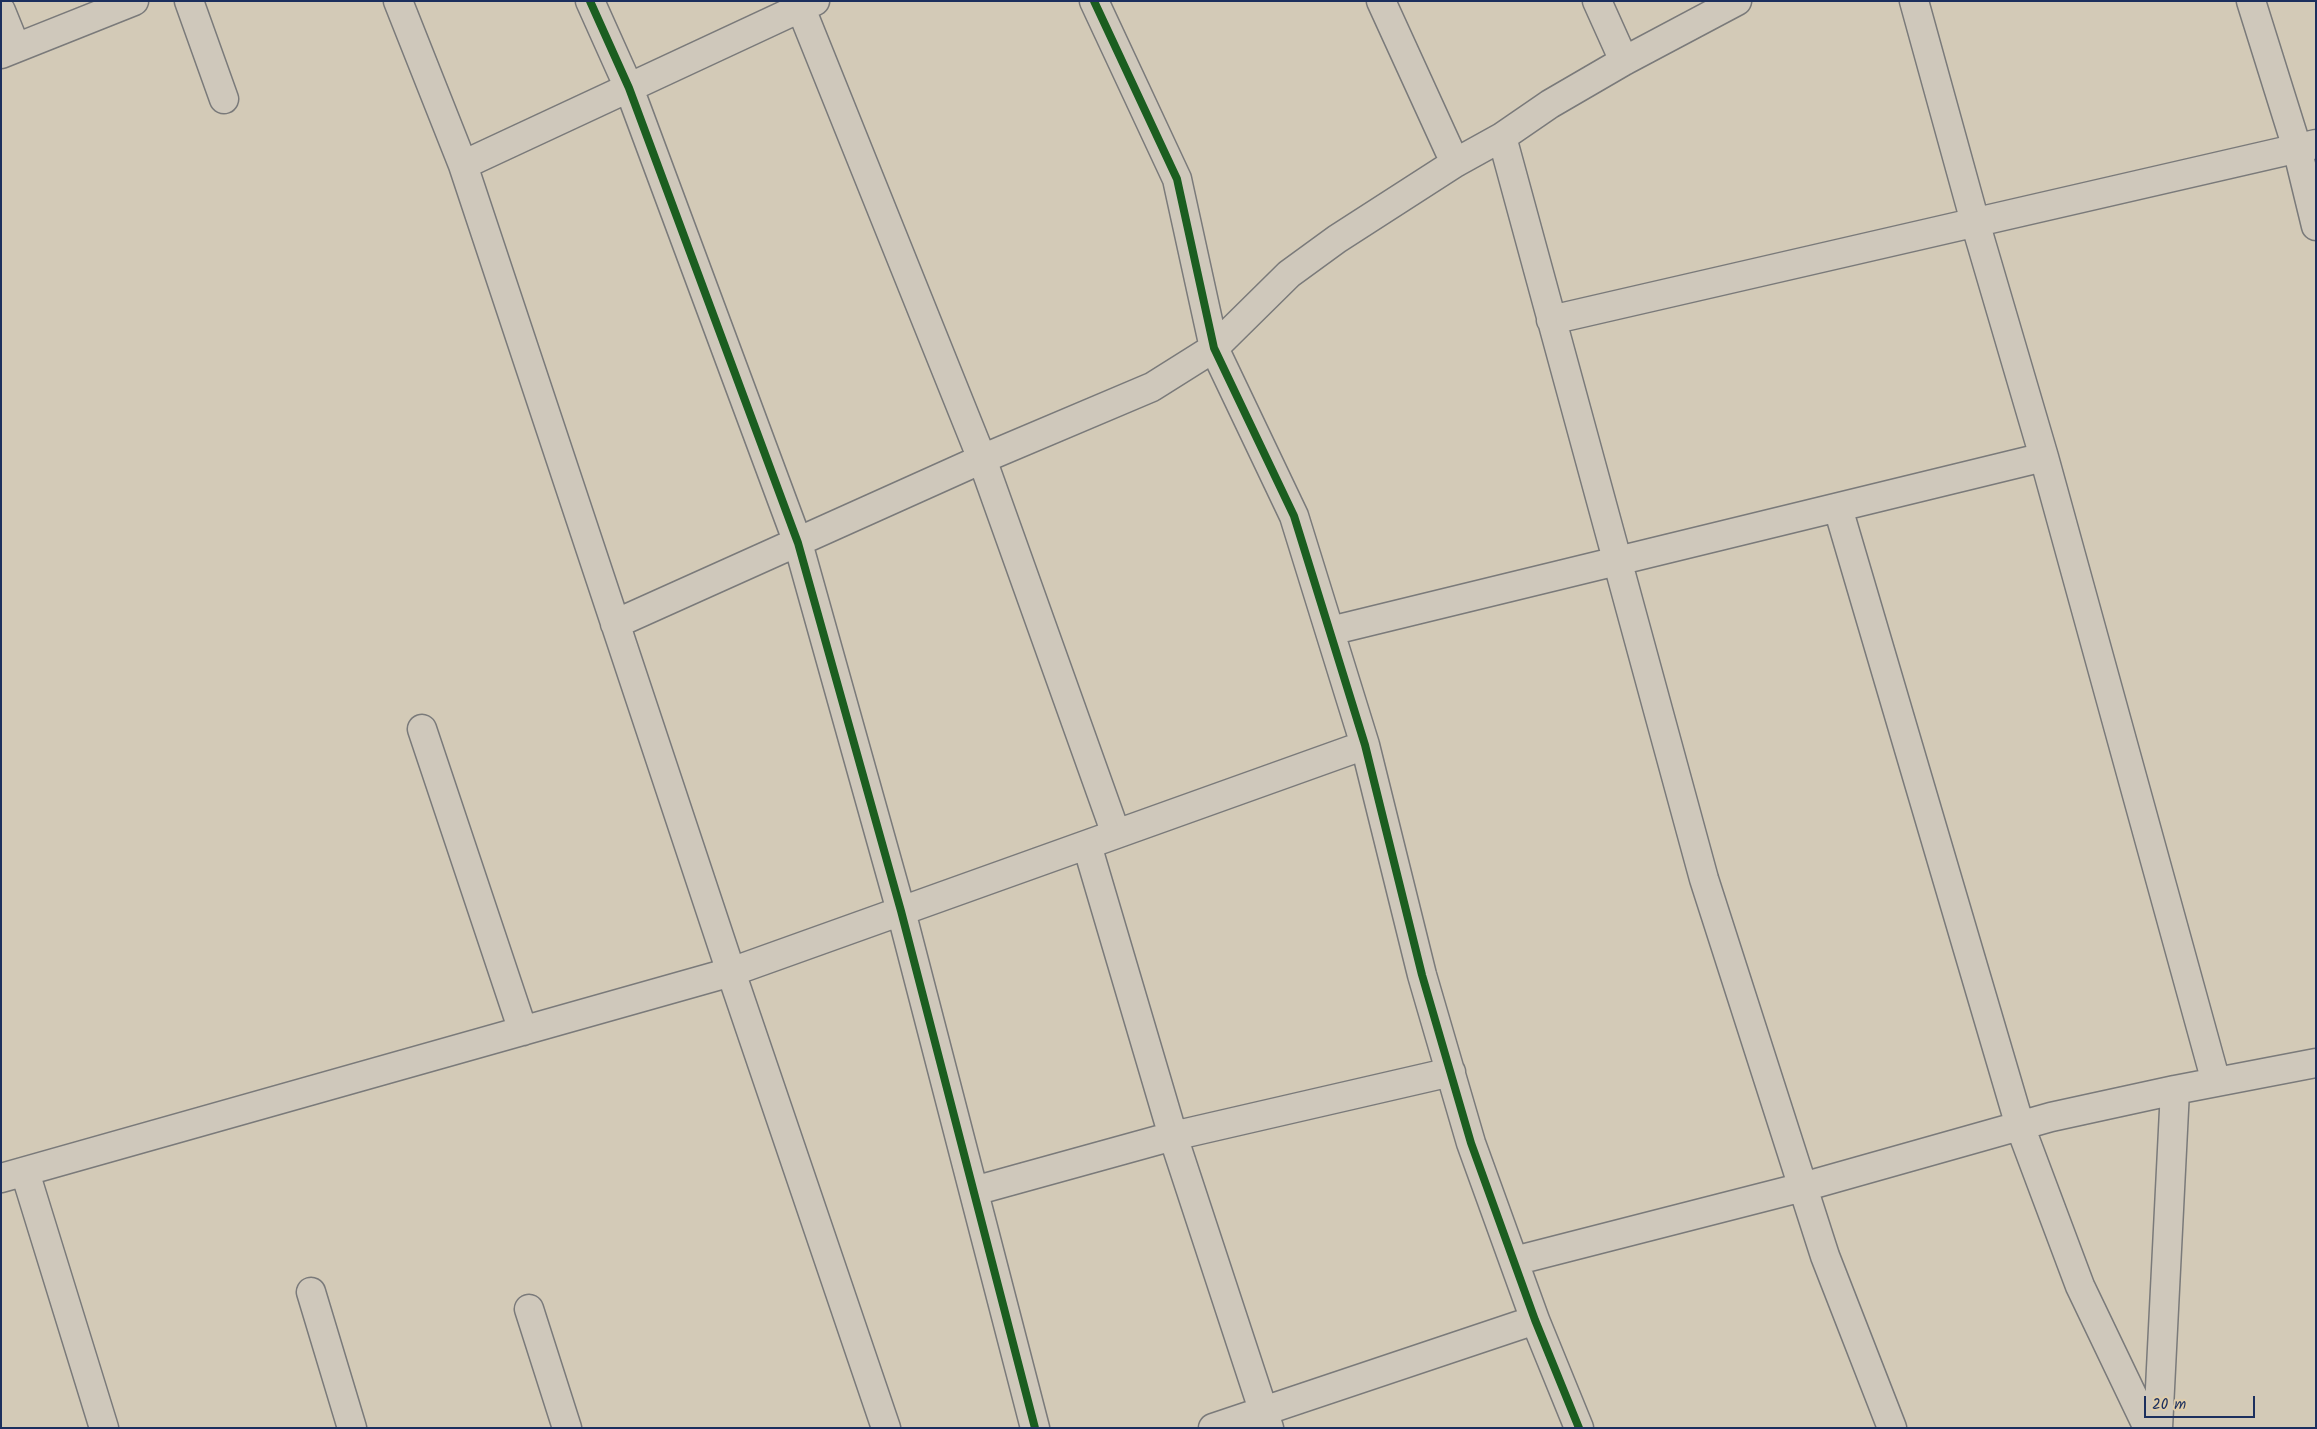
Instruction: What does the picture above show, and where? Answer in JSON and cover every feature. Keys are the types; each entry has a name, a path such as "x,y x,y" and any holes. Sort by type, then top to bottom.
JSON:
{"street":[{"path":"1,11 9,51 134,1"},
{"path":"189,1 224,99"},
{"path":"398,1 463,165 731,972 886,1428"},
{"path":"590,1 629,88 798,543 902,911 1034,1428"},
{"path":"1094,1 1177,179 1214,348 1294,516 1365,745 1422,975 1471,1143 1535,1320 1579,1428"},
{"path":"1382,1 1455,163"},
{"path":"1597,1 1624,61"},
{"path":"615,624 982,459 1152,387 1214,348 1289,274 1336,239 1455,163 1502,137 1550,104 1624,61 1737,1"},
{"path":"1914,1 1975,222 2044,457 2216,1082"},
{"path":"2251,1 2306,146 2316,226"},
{"path":"463,165 804,4 982,459 1116,834"},
{"path":"1502,137 1704,879 1825,1256 1892,1428"},
{"path":"1551,320 2306,146"},
{"path":"1330,631 2044,457"},
{"path":"1838,508 2020,1126 2080,1286 2148,1428"},
{"path":"422,729 523,1031"},
{"path":"104,1428 13,1175 731,972 1365,745"},
{"path":"1087,845 1173,1136 1267,1419"},
{"path":"1514,1261 1803,1187 2051,1117 2175,1090 2316,1063"},
{"path":"974,1191 1173,1136 1451,1072"},
{"path":"2158,1428 2175,1090"},
{"path":"311,1292 352,1428"},
{"path":"529,1308 567,1428"},
{"path":"1213,1428 1267,1419 1535,1320"}],"cycle path":[{"path":"590,1 629,88 798,543 901,911 1035,1428"},
{"path":"1094,1 1177,179 1214,348 1294,516 1365,745 1422,975 1471,1143 1535,1320 1579,1428"}]}
